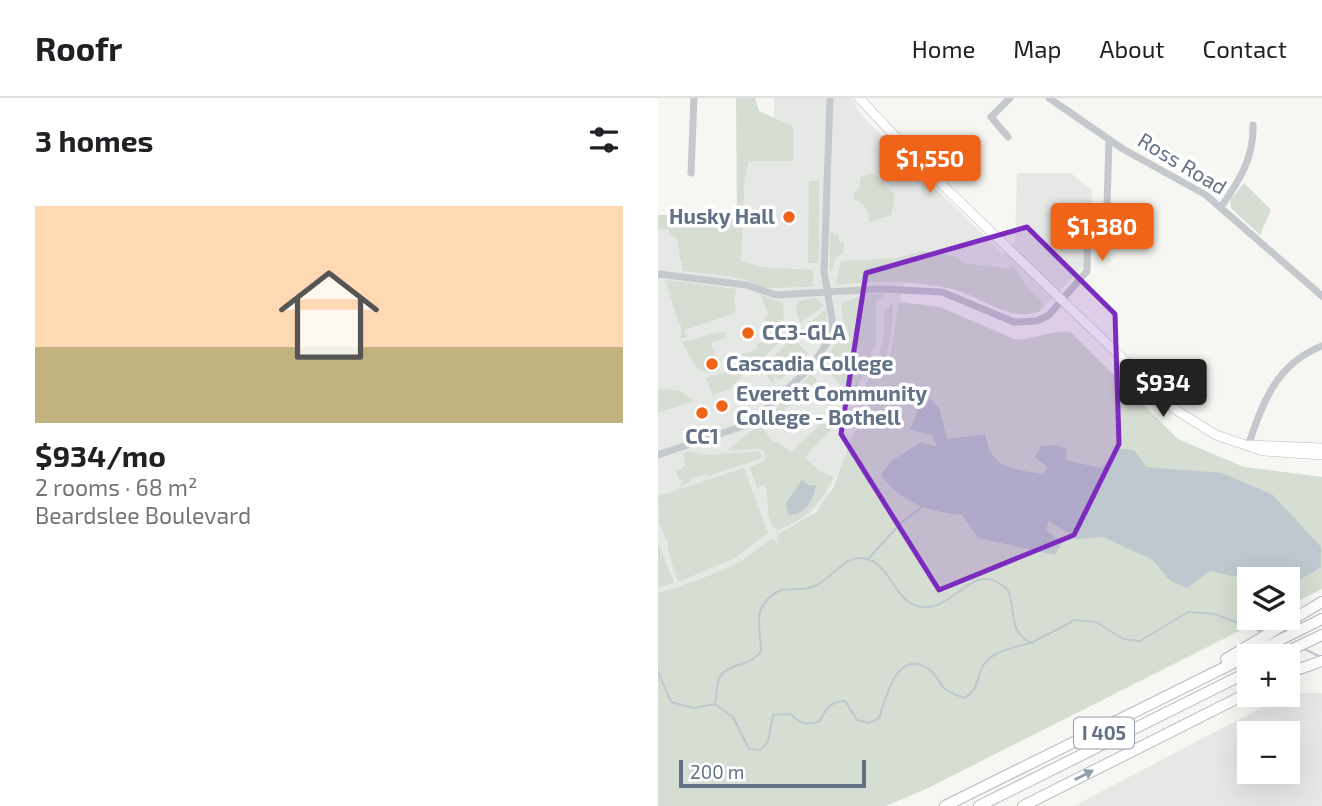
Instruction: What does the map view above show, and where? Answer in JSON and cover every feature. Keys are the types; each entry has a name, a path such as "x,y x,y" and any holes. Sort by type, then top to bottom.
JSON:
{"highway":[{"path":"1149,705 1322,602"},
{"name":"I 405","path":"1285,644 1322,619"},
{"name":"I 405","path":"1297,634 1322,624"},
{"name":"I 405","path":"1300,645 1319,639"},
{"path":"1311,663 1322,655"},
{"name":"I 405","path":"958,806 1237,666"},
{"name":"I 405","path":"945,806 1149,705 1237,668"},
{"name":"I 405","path":"979,806 1237,677"},
{"name":"I 405","path":"990,806 1237,683"},
{"path":"1023,806 1237,699"}],"main road":[{"path":"859,98 929,172 1175,410 1216,435 1263,452 1322,454"},
{"path":"1248,446 1322,448"}],"street":[{"path":"691,173 694,98"},
{"path":"658,455 743,428 812,366 831,335 832,319 824,262 830,98"},
{"path":"1007,136 991,117 1010,98"},
{"name":"Ross Road","path":"1049,98 1109,140 1206,195 1322,296"},
{"path":"1221,207 1240,180 1252,148 1253,125"},
{"path":"1106,239 1109,140"},
{"path":"658,274 746,285 775,295 880,289 942,292 1014,322 1026,323 1049,315 1088,268 1088,206"},
{"path":"1248,446 1272,385 1286,367 1322,346"}],"highlighted area":[{"path":"1027,227 1115,314 1119,444 1074,535 939,590 841,434 866,273"}],"shaded area":[{"path":"736,98 755,98 759,111 793,126 793,161 749,161 745,179 741,261 762,267 813,270 813,287 763,288 741,278 682,271 677,239 669,234 669,229 658,229 658,215 737,215"},
{"path":"774,98 851,98 864,118 1003,254 1015,241 1017,173 1071,173 1092,191 1091,267 1083,267 1040,311 1023,315 950,288 904,283 889,361 825,501 780,543 766,542 745,559 709,577 658,593 658,229 669,229 669,234 677,239 681,269 741,261 745,179 749,160 774,145"},
{"path":"872,173 895,195 891,215 869,223 866,208 854,200 854,191 858,191 861,177"},
{"path":"809,181 819,181 819,263 808,263"},
{"path":"1244,183 1271,210 1260,235 1231,208 1230,200"},
{"path":"830,233 839,235 838,241 844,242 843,253 836,257 830,274"},
{"path":"922,251 954,256 964,263 1009,269 1013,265 1027,287 1042,301 1040,311 1030,314 1010,313 964,293 933,285 884,282 835,285 841,261 897,258"},
{"path":"666,280 736,289 736,313 685,330 687,337 681,339 681,326"},
{"path":"866,294 886,294 876,302 876,341 863,377 850,397 822,363 839,339 843,320 841,303"},
{"path":"761,295 783,303 784,324 790,332 764,357 744,364 742,354 758,349 757,344 770,339 765,316 768,314"},
{"path":"816,298 824,306 800,323 796,309 798,301"},
{"path":"893,302 889,343 882,373 869,398 861,406 856,400 875,369 884,338 884,312"},
{"path":"899,302 940,307 1014,339 1071,332 1178,439 1244,467 1322,477 1322,589 1300,600 1300,567 1237,567 1237,630 1241,630 928,788 886,806 658,806 658,593 731,566 773,539 778,543 777,535 816,512 833,488 851,440 889,361"},
{"path":"826,309 827,327 822,342 815,340 804,327"},
{"path":"726,331 726,338 711,343 720,371 710,373 697,369 682,342"},
{"path":"793,338 808,353 779,381 776,377 773,379 775,385 760,369"},
{"path":"755,362 730,389 712,395 706,378"},
{"path":"811,375 817,380 767,427 762,422"},
{"path":"658,389 678,390 695,401 658,413"},
{"path":"931,399 940,410 947,439 985,434 993,455 998,461 1012,468 1043,474 1047,467 1035,457 1041,446 1057,445 1067,449 1066,460 1100,468 1111,459 1114,448 1134,450 1146,467 1222,473 1273,495 1321,547 1321,567 1300,580 1300,567 1237,567 1237,577 1210,571 1187,588 1170,581 1153,560 1103,537 1077,539 1049,521 1046,530 1062,543 1055,555 978,538 962,515 917,504 897,493 881,475 891,461 921,442 937,447 932,435 910,430 919,407"},
{"path":"830,415 839,422 809,452 806,459 821,472 834,477 812,510 797,521 777,530 773,528 769,516 765,485 757,488 750,467 765,460 765,453 761,449 727,451 760,423 773,443 776,441 791,452"},
{"path":"689,451 705,455 760,451 763,458 708,476 707,474 689,479 690,482 680,486 684,481 679,480 676,472 685,466 684,453"},
{"path":"744,468 768,533 735,558 678,582 667,547 669,546 659,523 658,496"},
{"path":"802,480 810,486 816,485 813,496 804,509 788,515 786,503"},
{"path":"658,541 674,583 658,588"},
{"path":"1300,693 1322,693 1322,806 1074,806 1262,707 1300,707"}],"waterway":[{"path":"868,559 901,523 922,507"},
{"path":"658,672 671,702 693,708 715,704 718,683 724,672 752,659 761,651 760,614 771,596 783,590 817,585 855,558 863,558 879,566 906,600 922,607 945,601 974,581 996,581 1008,590 1016,627 1031,643 1075,620 1096,622 1123,639 1140,641 1188,612 1214,614 1263,632"},
{"path":"715,704 733,717 749,749 761,750 768,741 773,715 791,714 801,722 812,723 820,721 832,704 845,701 857,720 869,723 879,718 889,688 900,670 907,665 916,664 930,670 947,690 965,698 975,688 981,670 989,658 1002,651 1030,643"},
{"path":"1304,649 1321,657"}],"place":[{"name":"Husky Hall","path":"789,217"},
{"name":"CC3-GLA","path":"748,333"},
{"name":"Cascadia College","path":"712,364"},
{"name":"Everett Community College - Bothell","path":"722,406"},
{"name":"CC1","path":"702,413"}]}
